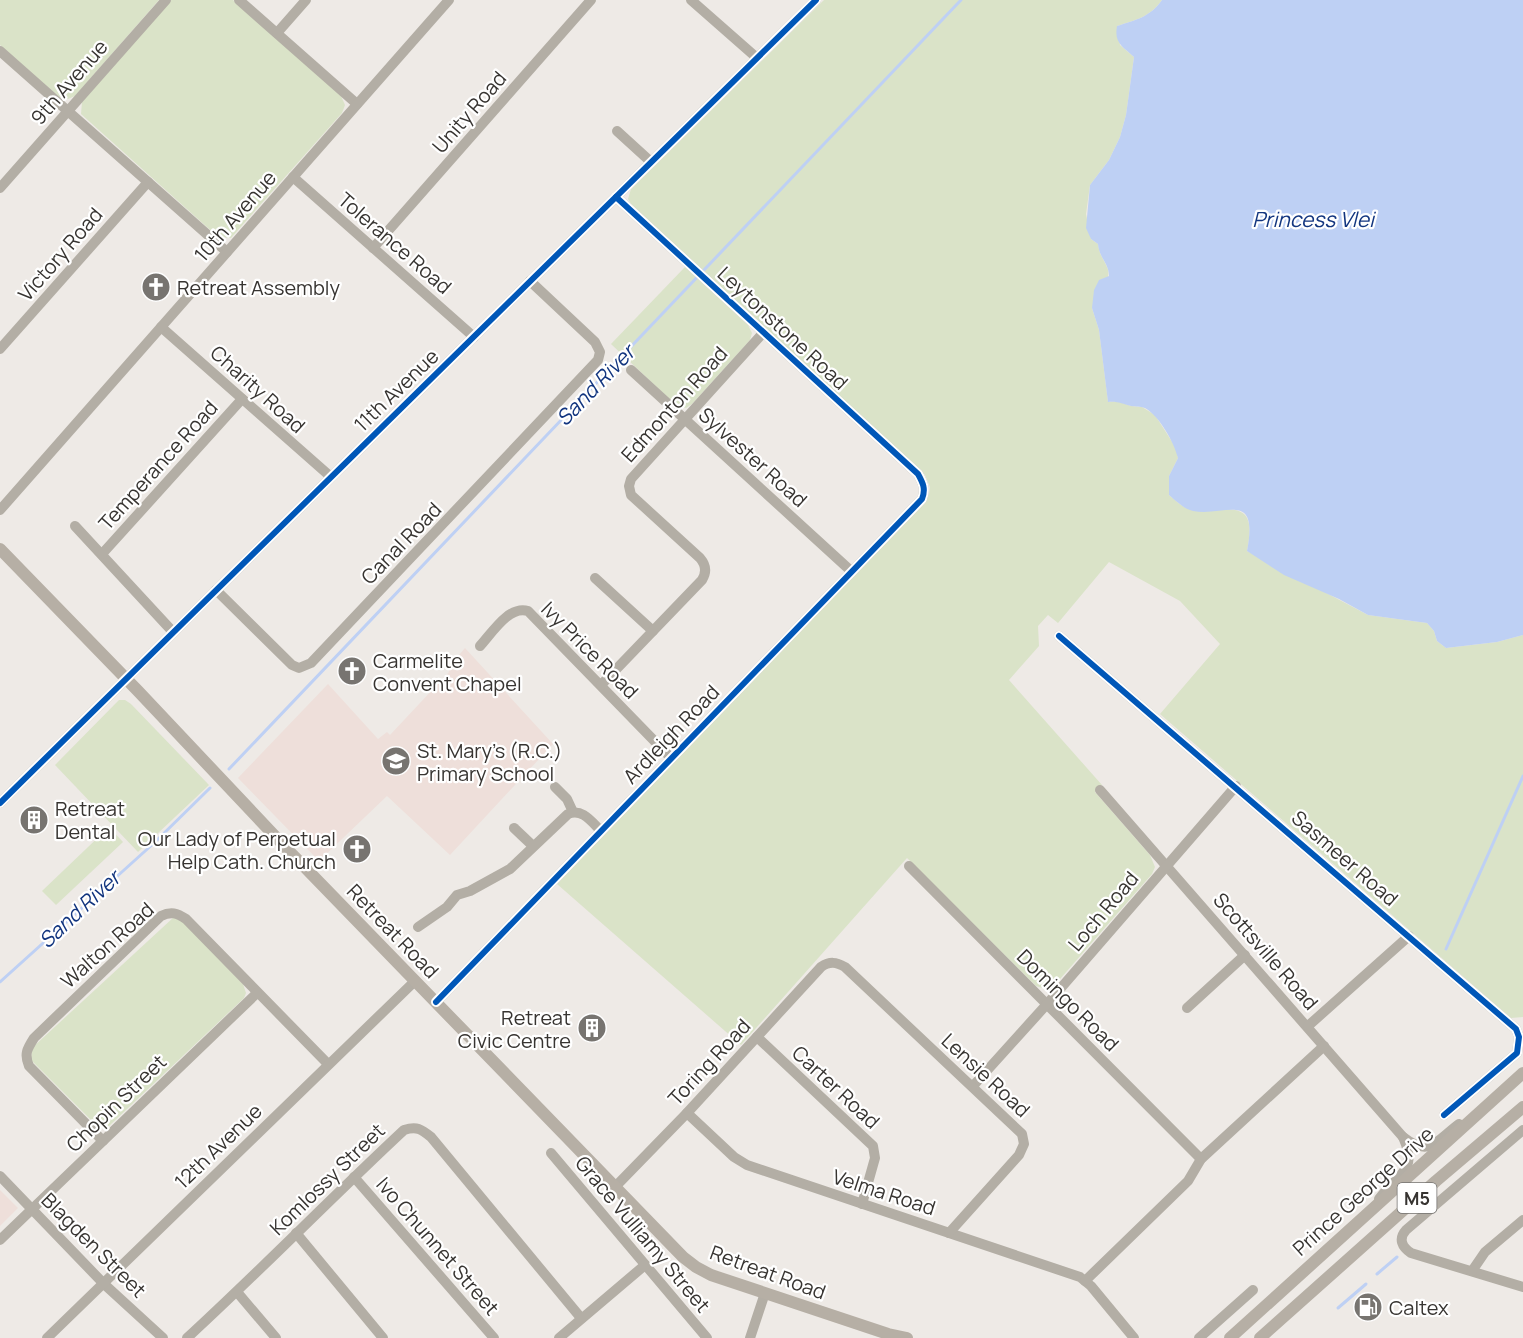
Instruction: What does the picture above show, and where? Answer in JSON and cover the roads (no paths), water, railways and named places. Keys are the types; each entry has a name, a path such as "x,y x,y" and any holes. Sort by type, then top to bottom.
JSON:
{"main road":[{"name":"Retreat Road","path":"0,549 683,1257 711,1275 891,1336 907,1338"},
{"name":"Prince George Drive","path":"1230,1338 1523,1073"},
{"name":"Prince George Drive","path":"1261,1337 1523,1107"}],"street":[{"name":"9th Avenue","path":"0,188 166,0"},
{"path":"239,0 357,104"},
{"path":"277,33 306,0"},
{"name":"10th Avenue","path":"0,510 449,0"},
{"name":"Unity Road","path":"373,248 591,0"},
{"path":"691,0 757,58"},
{"name":"11th Avenue","path":"0,803 816,0"},
{"path":"0,51 227,252"},
{"path":"617,131 651,162"},
{"name":"Tolerance Road","path":"293,177 474,337"},
{"name":"Victory Road","path":"0,349 148,182"},
{"name":"Leytonstone Road","path":"616,197 918,474 924,487"},
{"name":"Canal Road","path":"216,590 292,665 300,668 308,666 596,363 600,352 595,342 530,281"},
{"name":"Charity Road","path":"161,327 331,477"},
{"name":"Edmonton Road","path":"601,685 702,580 705,569 700,558 634,498 629,486 633,476 763,333"},
{"name":"Sylvester Road","path":"631,370 851,571"},
{"name":"Temperance Road","path":"102,554 242,399"},
{"name":"Ardleigh Road","path":"436,1002 922,499 924,487"},
{"path":"75,526 173,632"},
{"path":"595,578 653,631"},
{"name":"Ivy Price Road","path":"480,646 512,612 524,610 532,614 671,758"},
{"name":"Sasmeer Road","path":"1059,636 1516,1029 1519,1036 1518,1049 1514,1056 1444,1115"},
{"name":"Loch Road","path":"973,1086 1236,786"},
{"path":"555,787 567,799 573,812"},
{"name":"Scottsville Road","path":"1100,790 1403,1137"},
{"path":"417,927 447,907 457,895 470,891 510,869 568,814 573,812 584,814 601,831"},
{"path":"514,828 533,846"},
{"name":"Domingo Road","path":"909,866 1201,1159"},
{"name":"Walton Road","path":"103,1141 28,1066 25,1058 26,1050 34,1038 153,924 168,913 177,913 186,919 328,1064"},
{"path":"1308,1026 1409,936"},
{"path":"1187,1008 1245,955"},
{"name":"Toring Road","path":"615,1187 687,1113 821,967 829,963"},
{"name":"Lensie Road","path":"829,963 837,963 844,967 1022,1134 1024,1144 1019,1155 949,1233"},
{"name":"12th Avenue","path":"46,1338 416,981"},
{"name":"Chopin Street","path":"0,1240 257,993"},
{"name":"Carter Road","path":"757,1037 873,1146 875,1158 862,1204"},
{"path":"1085,1281 1188,1181 1201,1159 1323,1046"},
{"path":"1403,1137 1418,1147 1428,1147 1493,1100"},
{"name":"Velma Road","path":"687,1113 740,1162 1074,1275 1085,1281 1134,1338"},
{"name":"Komlossy Street","path":"187,1338 404,1130 413,1127 422,1129 438,1146 581,1318"},
{"path":"1523,1130 1401,1237 1402,1244 1411,1253 1523,1287"},
{"path":"1370,1212 1386,1188 1408,1166 1410,1156 1403,1137"},
{"name":"Grace Vulliamy Street","path":"551,1153 707,1338"},
{"name":"Blagden Street","path":"0,1176 104,1284 163,1338"},
{"name":"Ivo Chunnet Street","path":"354,1177 494,1338"},
{"path":"1472,1271 1485,1252 1523,1220"},
{"path":"296,1233 383,1338"},
{"path":"559,1338 645,1264"},
{"path":"1199,1338 1253,1290"},
{"path":"237,1292 276,1338"},
{"path":"750,1338 765,1293"}],"water":[{"name":"Princess Vlei","path":"1162,0 1523,0 1523,635 1497,642 1446,648 1437,641 1434,631 1427,623 1368,615 1339,599 1284,575 1247,551 1248,519 1244,513 1236,510 1193,511 1183,507 1169,495 1169,476 1178,458 1166,430 1145,408 1108,402 1099,330 1092,308 1094,290 1099,280 1109,276 1098,244 1091,239 1086,228 1090,185 1109,160 1120,137 1126,115 1134,57 1118,40 1117,26 1147,14"}],"waterway":[{"name":"Sand River","path":"229,769 961,0"},
{"path":"1446,949 1523,776"},
{"name":"Sand River","path":"0,982 154,843 210,788"},
{"path":"1377,1274 1397,1257"},
{"path":"1338,1308 1366,1284"}],"place":[{"name":"Retreat Assembly","path":"156,287"},
{"name":"Carmelite Convent Chapel","path":"352,671"},
{"name":"St. Mary's (R.C.) Primary School","path":"396,761"},
{"name":"Retreat Dental","path":"34,820"},
{"name":"Our Lady of Perpetual Help Cath. Church","path":"357,849"},
{"name":"Retreat Civic Centre","path":"592,1028"},
{"name":"Caltex","path":"1368,1307"}]}
